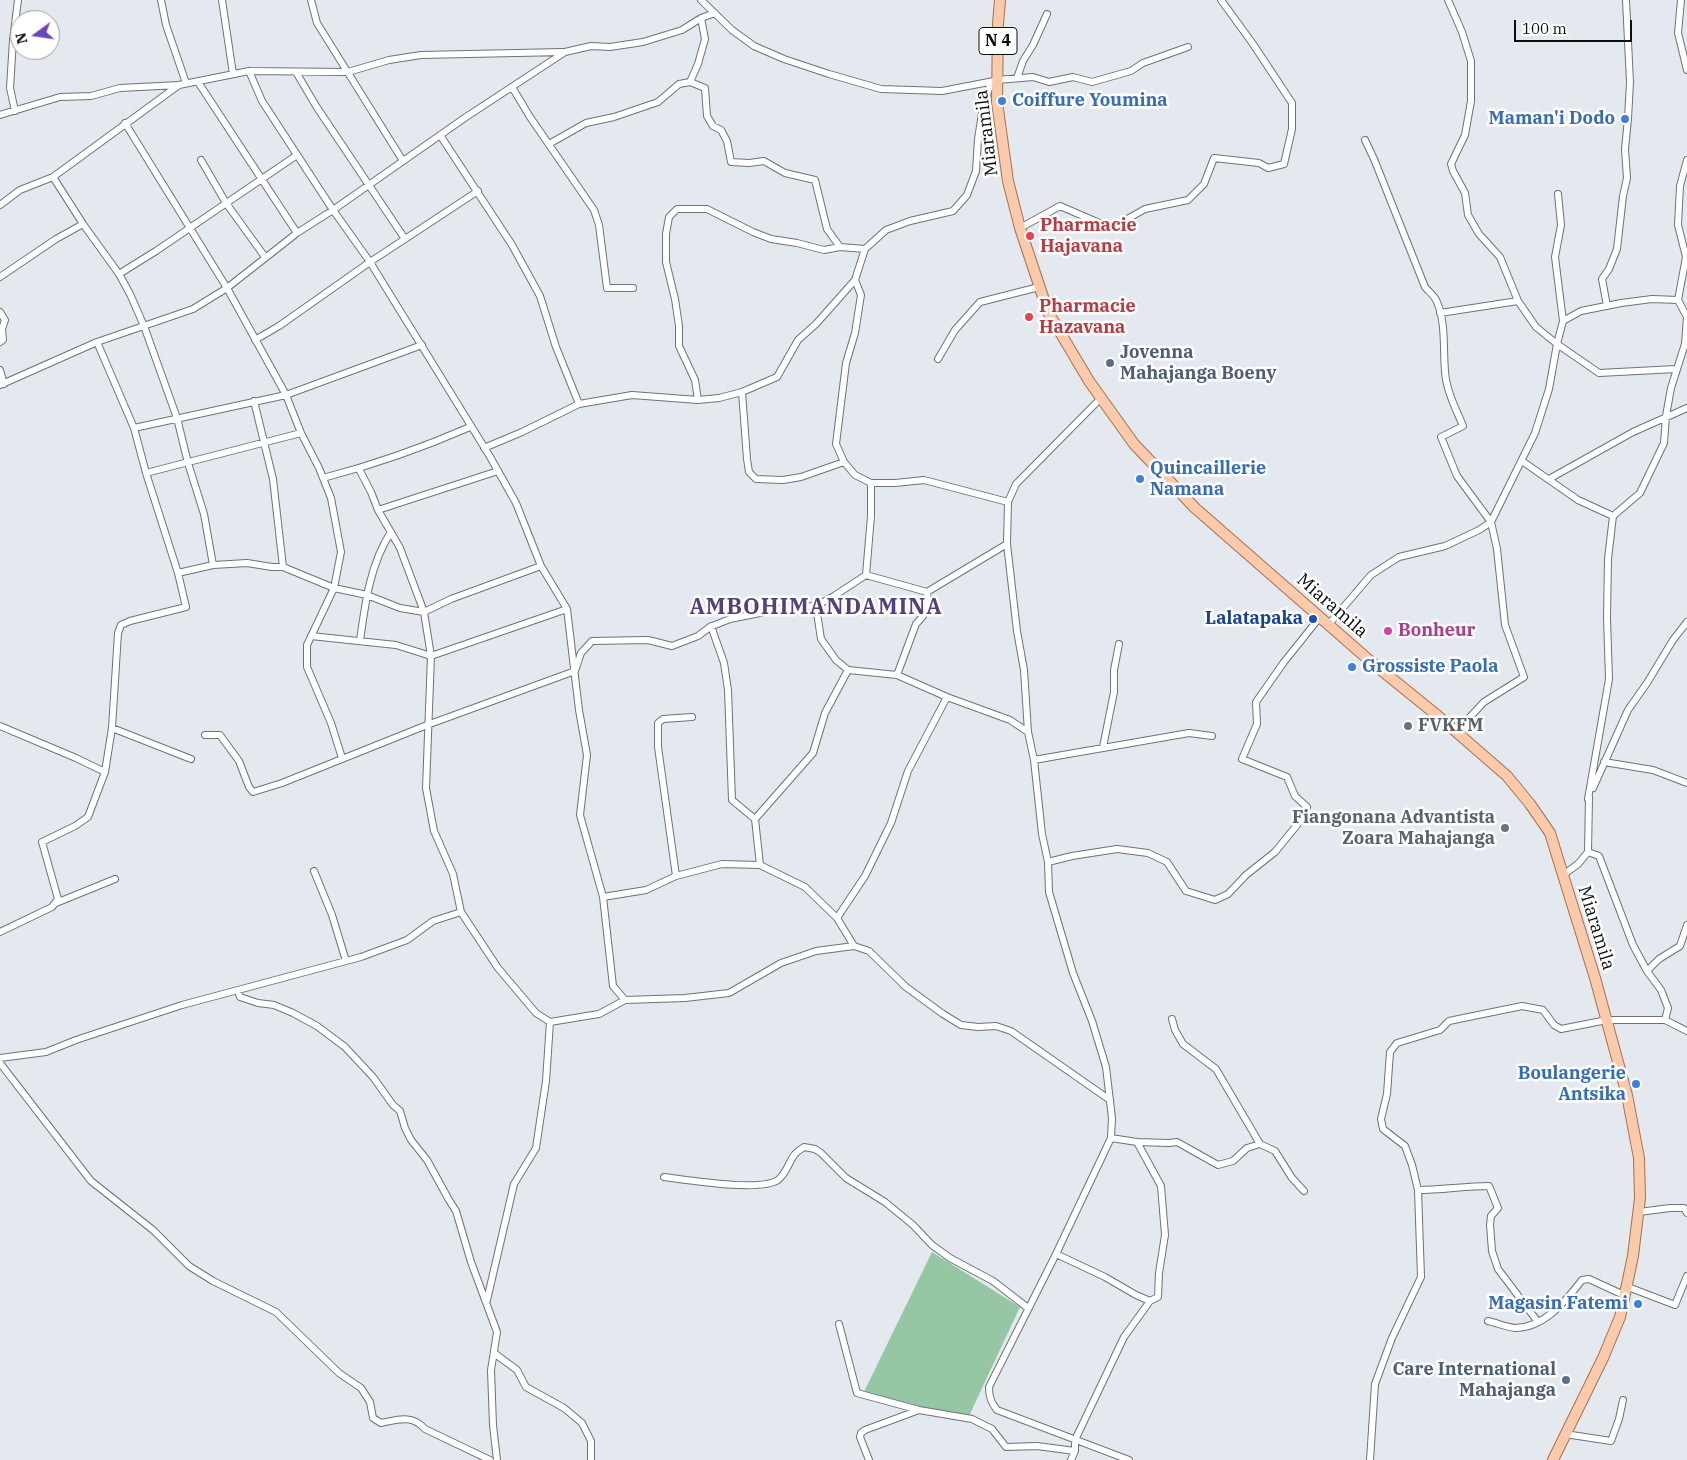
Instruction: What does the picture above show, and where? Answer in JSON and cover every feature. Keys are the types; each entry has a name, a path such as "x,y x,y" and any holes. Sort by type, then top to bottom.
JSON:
{"main road":[{"name":"Miaramila","path":"1000,0 995,81 1005,164 1020,228 1048,312 1101,398 1134,444 1195,508 1370,661 1507,776 1550,833 1607,1020 1634,1126 1639,1158 1639,1212 1627,1291 1620,1317 1603,1358 1553,1460"}],"street":[{"path":"16,110 10,88 18,0"},
{"path":"162,0 166,25 182,84"},
{"path":"222,0 234,74"},
{"path":"311,0 317,23 403,161"},
{"path":"701,0 732,30 754,46 829,74 881,89 942,91 995,81 1033,77 1049,82 1073,77 1092,82 1131,71 1143,63 1188,48"},
{"path":"1020,228 1060,206 1111,228 1145,209 1188,200 1204,184 1214,158 1259,163 1268,168 1284,164 1292,129 1292,103 1220,0"},
{"path":"1448,0 1462,32 1471,61 1471,101 1465,134 1452,164 1453,171 1465,193 1468,215 1479,234 1500,257 1518,301 1536,326 1557,344 1599,373 1676,369"},
{"path":"1607,306 1602,279 1609,269 1617,249 1622,196 1627,178 1624,149 1630,82 1626,0"},
{"path":"1681,0 1678,33 1687,70"},
{"path":"0,115 60,97 90,96 120,88 198,82 249,71 348,72 389,60 421,55 565,52 591,46 610,47 643,42 682,30 701,18 715,13"},
{"path":"1016,78 1023,61 1034,45 1047,14"},
{"path":"690,82 698,64 705,39 701,18"},
{"path":"0,370 2,384 97,342 193,309 227,288 297,233 565,52"},
{"path":"249,71 262,101 333,210 370,262 498,471 516,503 541,566 567,609 579,710 587,755 580,815 603,897 613,986 625,1000"},
{"path":"296,72 316,106 405,239"},
{"path":"484,448 579,404 632,395 698,400 719,398 742,392 776,377 798,340 816,324 855,280 865,249 886,230 910,221 953,211 967,195 976,171 983,107 995,81"},
{"path":"198,82 297,233"},
{"path":"549,144 586,123 614,117 658,102 679,84 690,82 706,88 707,116 713,126 721,130 727,140 731,162 749,163 764,161 785,173 815,180 827,229 840,247"},
{"path":"0,205 20,190 53,177 182,84"},
{"path":"512,87 530,118 578,190 594,210 599,226 608,288 633,288"},
{"path":"125,124 227,288 286,395 331,498 341,552 334,588 307,645 307,668 332,723 342,758"},
{"path":"440,135 512,246 540,296 556,347 579,404"},
{"path":"1365,140 1424,287 1436,300 1440,313 1445,348 1445,372 1451,398 1462,426 1441,437 1457,476 1491,522 1497,550 1505,625 1524,677 1484,702 1456,732"},
{"path":"119,274 297,155"},
{"path":"201,160 226,203 265,257"},
{"path":"1563,874 1578,864 1588,852 1588,799 1609,679 1608,559 1613,516 1640,493 1664,443 1666,416 1676,369 1685,344 1686,317 1678,300 1686,257 1678,225 1680,186 1687,160"},
{"path":"53,177 83,224 119,274 144,326 177,418 188,463 204,514 213,565"},
{"path":"255,340 279,326 370,262 478,192"},
{"path":"1329,624 1371,575 1399,557 1445,546 1479,530 1491,522 1536,433 1549,389 1563,321 1555,256 1561,225 1558,194"},
{"path":"698,400 695,380 679,346 679,326 675,299 666,262 666,234 669,217 677,209 707,208 753,232 771,239 797,242 824,250 840,247 865,249"},
{"path":"0,277 56,239 83,224"},
{"path":"855,280 861,295 855,333 846,363 836,444 844,462 855,475 871,483 924,480 1008,502"},
{"path":"938,359 955,330 980,302 1039,287"},
{"path":"1563,321 1581,311 1607,306 1652,299 1678,300"},
{"path":"1440,313 1518,301"},
{"path":"0,312 5,320 2,330 3,340 0,342"},
{"path":"56,903 58,899 57,891 42,842 75,826 88,817 105,772 112,728 118,633 121,625 186,607 178,574 134,428 97,342"},
{"path":"134,428 286,395 422,345"},
{"path":"742,392 747,460 749,472 756,479 783,480 844,462"},
{"path":"1101,398 1016,484 1008,502 1007,544 1017,631 1024,670 1028,732 1034,760 1042,834 1048,862 1050,892 1073,973 1099,1042 1106,1067 1112,1118 1111,1138 1056,1254 989,1387 989,1396 996,1410 1130,1460"},
{"path":"254,401 273,479 284,567"},
{"path":"1549,479 1633,432 1687,408"},
{"path":"323,478 359,469 436,442 470,427"},
{"path":"146,473 301,433"},
{"path":"1522,461 1578,500 1613,516"},
{"path":"359,469 378,510 400,548 424,612 431,656 426,788 434,831 453,874 462,912 498,968 536,1013 550,1022 599,1014 625,1000 685,998 729,993 781,963 816,951 854,946 869,951 906,987 943,1014 961,1024 978,1027 996,1026 1011,1031 1110,1100"},
{"path":"378,510 498,471"},
{"path":"866,575 871,516 871,483"},
{"path":"360,641 367,595 381,546 391,532"},
{"path":"575,671 581,653 592,642 648,640 672,646 698,636 711,626 730,619 780,609 816,606 866,575 927,592 1007,544"},
{"path":"178,574 213,565 247,563 284,567 334,588 367,595 400,608 424,612 451,599 541,566"},
{"path":"897,675 916,624 923,616 928,603 927,592"},
{"path":"816,606 821,639 836,660 848,670 897,675 947,697 1010,720 1028,732"},
{"path":"311,636 396,645 431,656 567,609"},
{"path":"1308,807 1295,796 1287,777 1242,759 1257,724 1256,702 1284,662 1320,617"},
{"path":"1588,799 1628,710 1673,640 1687,622"},
{"path":"711,626 724,663 728,690 732,800 755,820 760,866"},
{"path":"1103,747 1105,728 1114,692 1114,670 1119,644"},
{"path":"755,820 813,753 825,713 848,670"},
{"path":"205,735 220,735 239,761 249,787 253,792 282,783 427,725 575,671"},
{"path":"837,918 865,876 891,824 908,771 947,697"},
{"path":"676,876 658,747 658,723 663,718 692,717"},
{"path":"0,726 105,772"},
{"path":"112,728 191,759"},
{"path":"1034,760 1189,733 1212,736"},
{"path":"1604,762 1653,770 1687,783"},
{"path":"1048,862 1117,849 1148,853 1167,862 1186,891 1215,900 1228,894 1246,875 1275,852 1297,825"},
{"path":"1588,852 1599,856 1632,945 1661,990 1668,1008 1665,1020"},
{"path":"603,897 646,890 676,876 722,864 760,866 806,887 837,918 854,946"},
{"path":"314,871 332,915 346,961"},
{"path":"0,932 52,907 56,903 115,879"},
{"path":"0,1058 46,1052 76,1040 182,1005 346,961 406,940 433,920 462,912"},
{"path":"1648,971 1659,959 1680,946 1687,925"},
{"path":"238,991 240,997 274,1005 317,1026 345,1047 373,1077 400,1112 411,1140 427,1160 456,1211 471,1262 497,1332 491,1370 496,1460"},
{"path":"1370,1460 1375,1384 1392,1338 1421,1277 1418,1190 1412,1165 1405,1146 1383,1129 1381,1119 1388,1094 1390,1052 1397,1043 1440,1030 1449,1021 1522,1006 1543,1010 1554,1025 1561,1029 1607,1020 1665,1020 1687,1031"},
{"path":"1172,1019 1175,1030 1183,1044 1216,1069 1260,1144 1275,1150 1292,1178 1304,1191"},
{"path":"487,1301 514,1184 536,1148 546,1080 550,1022"},
{"path":"0,1063 91,1181 153,1230 190,1266 213,1281 276,1312 339,1373 361,1388 370,1402 373,1418 381,1423 406,1418 490,1460"},
{"path":"1111,1138 1138,1142 1177,1142 1218,1165 1233,1161 1247,1148 1260,1144"},
{"path":"1070,1460 1074,1451 1075,1440 1124,1337 1150,1301 1158,1297 1159,1274 1165,1236 1160,1186 1138,1142"},
{"path":"664,1177 744,1185 769,1183 781,1177 792,1163 794,1155 804,1147 815,1150 821,1153 846,1178 885,1202 913,1225 932,1245 950,1258 993,1281 1028,1308"},
{"path":"1418,1190 1489,1186 1498,1208 1491,1216 1490,1226 1492,1251 1498,1269 1538,1322"},
{"path":"1639,1212 1684,1208 1687,1213"},
{"path":"1056,1254 1150,1301"},
{"path":"1488,1321 1513,1328 1530,1326 1553,1314 1582,1280 1589,1279 1676,1306 1687,1276"},
{"path":"839,1324 857,1393 920,1410 972,1419 992,1429 1006,1447 1037,1446 1074,1451"},
{"path":"494,1353 517,1370 526,1387 564,1408 582,1423 591,1441 591,1460"},
{"path":"1565,1434 1611,1441 1623,1400"},
{"path":"869,1460 860,1437 861,1433 920,1410"}],"green space":[{"path":"932,1252 1020,1307 969,1416 862,1396"}],"place":[{"name":"Coiffure Youmina","path":"1002,101"},
{"name":"Maman'i Dodo","path":"1625,119"},
{"name":"Pharmacie Hajavana","path":"1030,236"},
{"name":"Pharmacie Hazavana","path":"1029,317"},
{"name":"Jovenna Mahajanga Boeny","path":"1110,363"},
{"name":"Quincaillerie Namana","path":"1140,479"},
{"name":"Lalatapaka","path":"1313,619"},
{"name":"Bonheur","path":"1388,631"},
{"name":"Grossiste Paola","path":"1352,667"},
{"name":"FVKFM","path":"1408,726"},
{"name":"Fiangonana Advantista Zoara Mahajanga","path":"1505,828"},
{"name":"Boulangerie Antsika","path":"1636,1084"},
{"name":"Magasin Fatemi","path":"1638,1304"},
{"name":"Care International Mahajanga","path":"1566,1380"}],"district":[{"name":"AMBOHIMANDAMINA","path":"816,608"}]}
